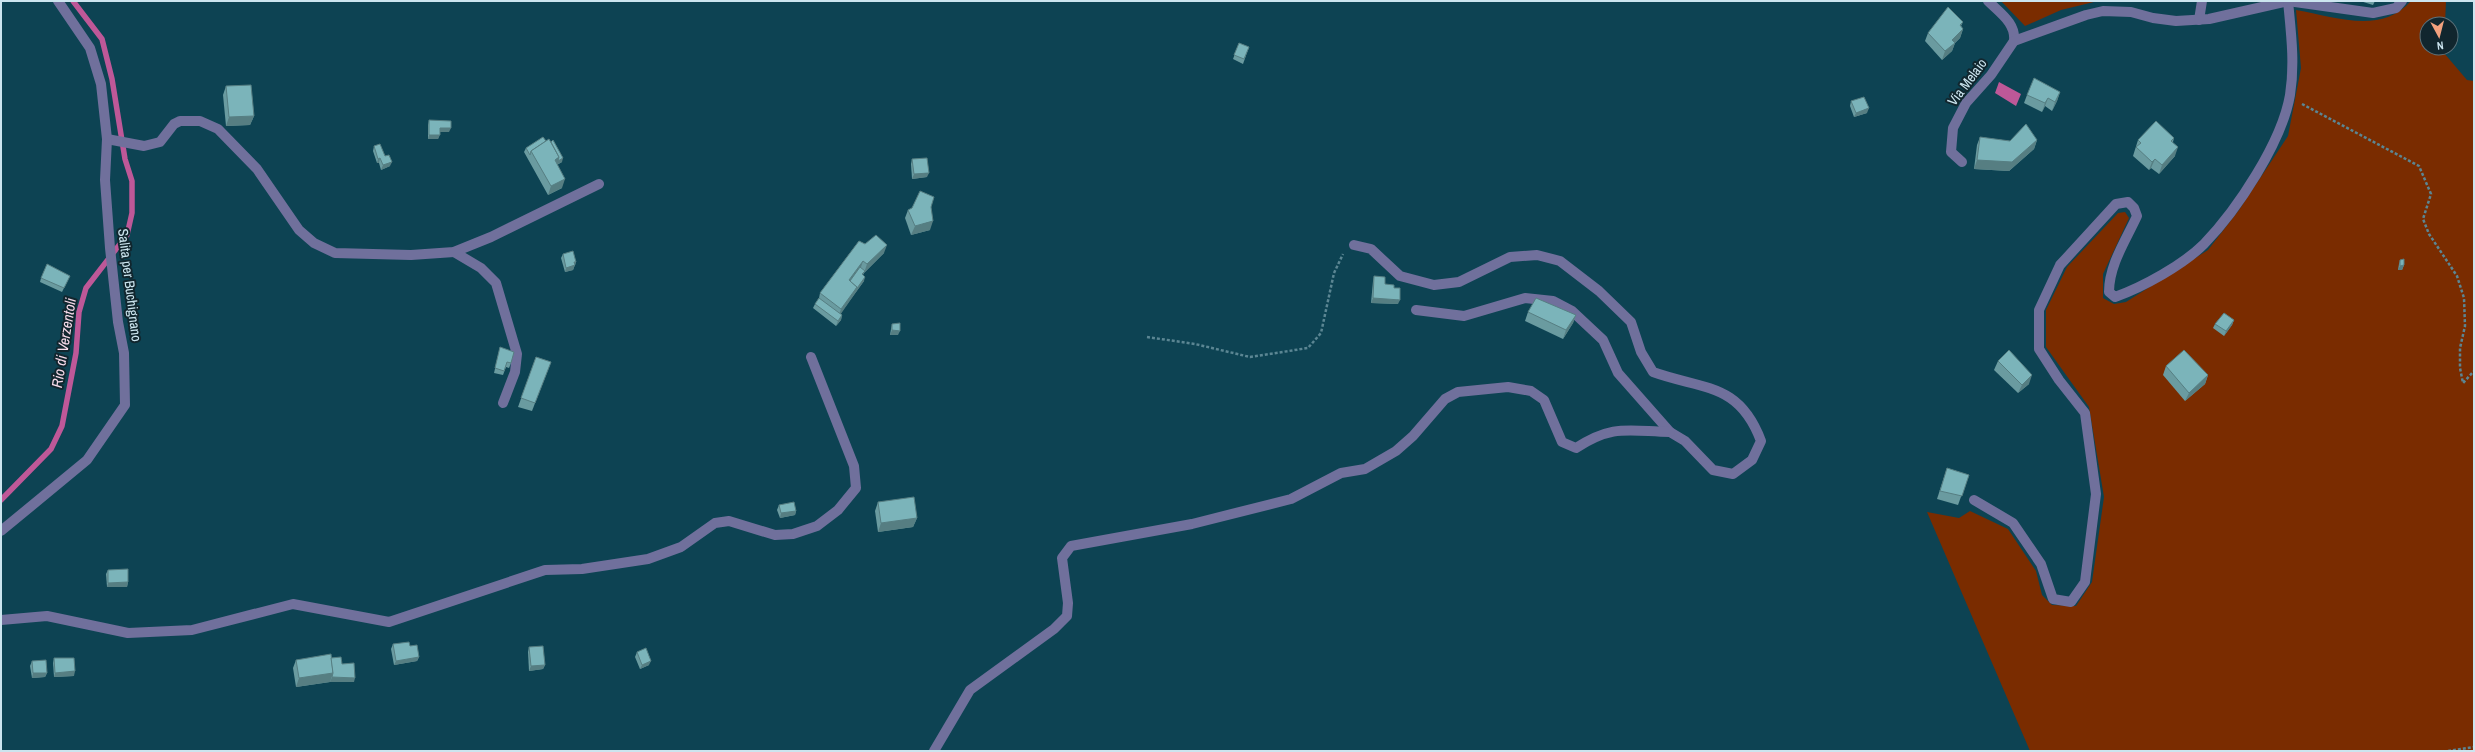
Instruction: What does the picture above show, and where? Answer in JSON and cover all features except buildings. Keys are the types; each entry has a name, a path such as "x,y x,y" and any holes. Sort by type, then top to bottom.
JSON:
{"street":[{"name":"Salita per Buchignano","path":"1,531 87,460 125,405 124,353 110,248 105,180 107,139 101,84 90,48 58,1"},
{"path":"1988,1 2012,25 2015,32 2014,41 2103,11 2131,12 2153,18 2176,21 2199,20 2254,10 2288,1 2373,13 2396,8 2402,1"},
{"path":"2199,20 2202,1"},
{"path":"1974,500 2013,523 2041,564 2053,599 2071,602 2085,582 2096,494 2085,413 2059,380 2038,349 2039,310 2060,265 2116,204 2128,202 2134,208 2137,216 2122,246 2109,282 2109,292 2115,296 2133,290 2203,245 2225,220 2279,133 2289,97 2294,63 2288,1"},
{"name":"Via Melaio","path":"1962,162 1951,152 1953,128 1966,103 1991,75 2014,41"},
{"path":"107,139 144,146 160,142 174,124 180,121 200,122 218,129 257,169 300,230 314,243 335,253 359,255 454,252 491,237 599,184"},
{"path":"1354,245 1371,249 1400,276 1434,285 1459,282 1510,257 1537,255 1560,261 1599,291 1631,322 1641,352 1653,372 1719,390 1740,404 1754,422 1761,441 1752,460 1734,474 1713,470 1685,441 1670,432 1618,373 1603,340 1572,311 1553,301 1525,298 1464,316 1416,310"},
{"path":"454,252 481,268 496,283 517,354 515,372 503,403"},
{"path":"1,620 47,616 128,633 192,630 293,604 389,622 546,570 582,569 648,559 681,547 715,523 729,522 775,535 793,534 817,526 838,510 856,488 854,466 811,357"},
{"path":"934,751 970,690 1054,629 1066,616 1068,603 1062,558 1071,546 1192,524 1291,499 1341,474 1365,469 1396,451 1413,436 1445,399 1458,392 1508,387 1531,391 1544,400 1562,442 1576,448 1592,438 1614,429 1670,432"}],"path":[{"path":"2289,97 2420,166 2431,194 2423,219 2429,234 2457,276 2464,298 2465,326 2460,348 2460,368 2463,383 2474,371"},
{"path":"1147,337 1195,344 1250,358 1308,348 1321,333 1334,273 1342,255 1354,245"},
{"path":"2448,751 2474,747"}],"shaded area":[{"path":"2001,1 2098,1 2061,10 2025,26"},
{"path":"2411,1 2446,1 2445,16 2419,16 2419,56 2447,56 2467,80 2474,81 2474,751 2030,751 1927,512 1959,518 1970,511 2008,529 2036,571 2042,595 2052,605 2076,606 2092,582 2104,497 2089,407 2046,347 2046,310 2067,267 2118,213 2125,212 2129,218 2103,274 2103,298 2114,304 2126,302 2208,250 2239,210 2288,136 2301,68 2296,10 2357,21 2372,21 2386,18 2399,11"},
{"path":"1999,82 2021,94 2016,106 1995,93"}],"waterway":[{"name":"Rio di Verzentoli","path":"1,500 51,449 62,426 76,353 79,312 86,288 127,235 132,213 132,181 125,159 112,79 102,39 73,1"}]}
